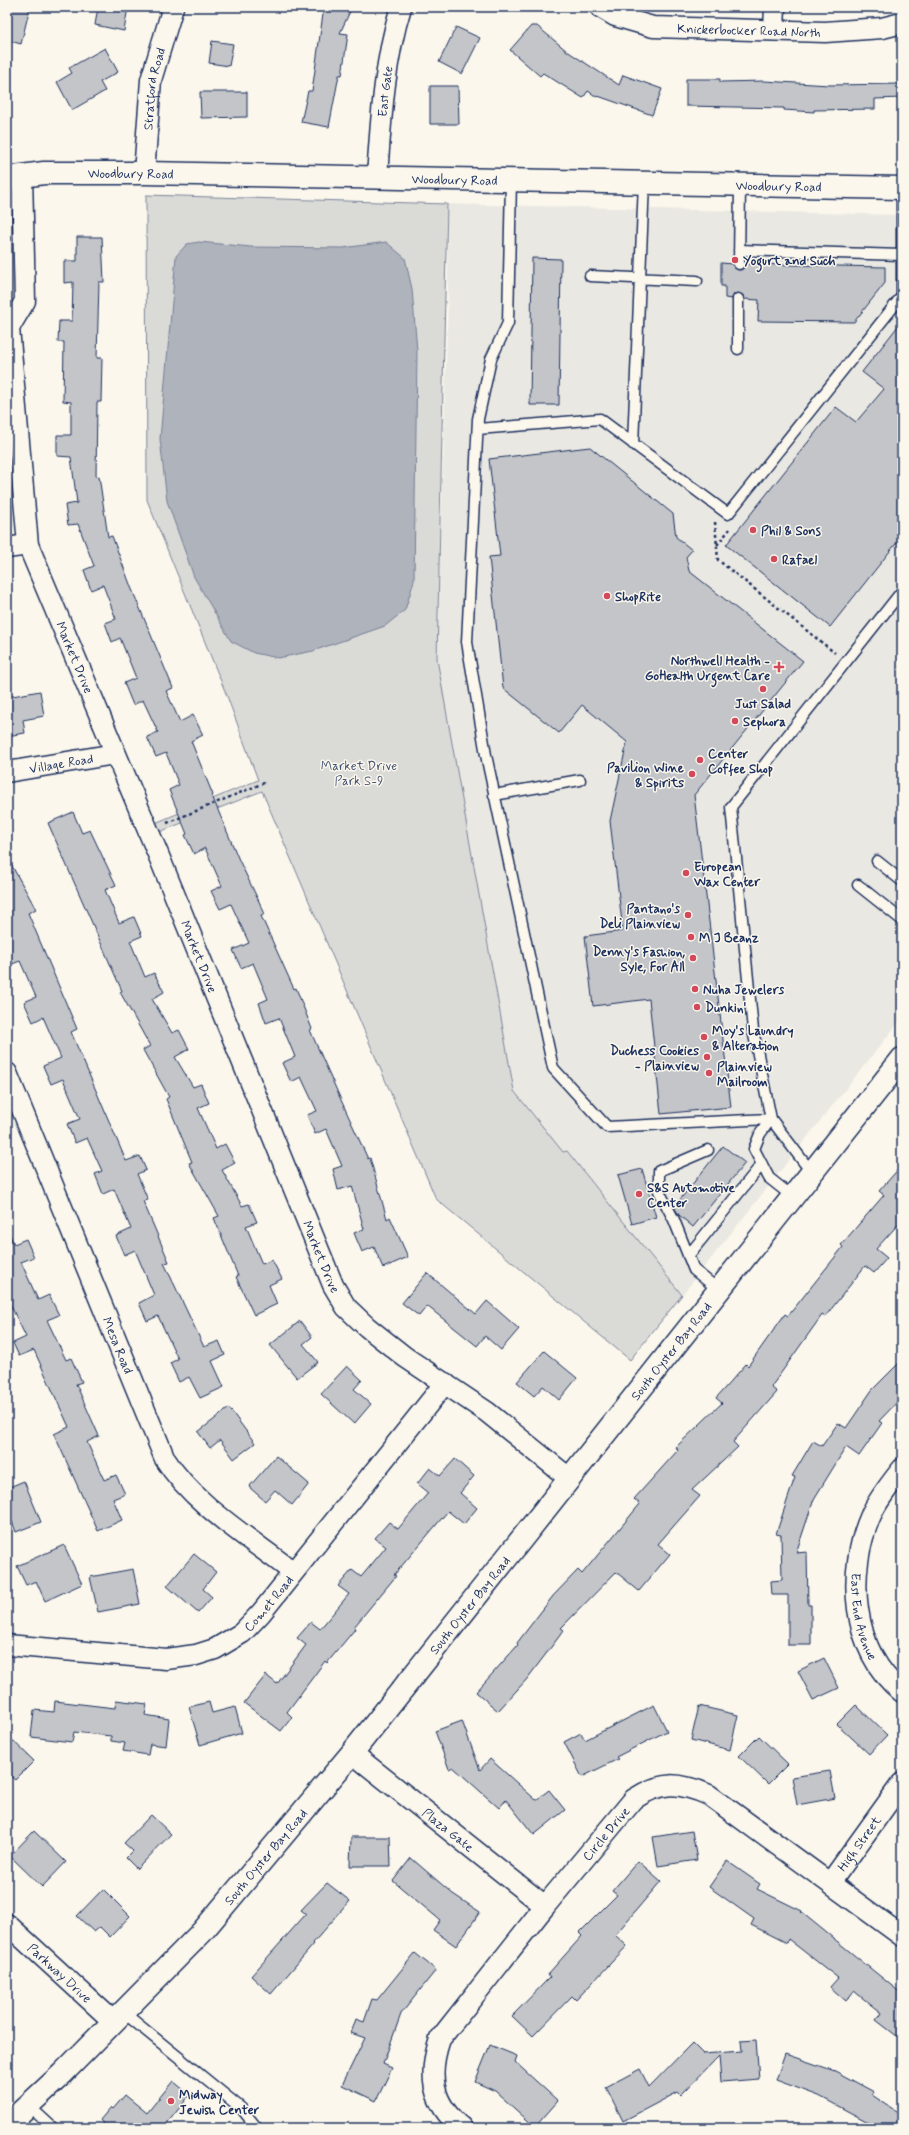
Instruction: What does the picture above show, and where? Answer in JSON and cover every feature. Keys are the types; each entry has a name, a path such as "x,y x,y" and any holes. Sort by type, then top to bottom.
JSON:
{"main road":[{"name":"Woodbury Road","path":"14,177 44,173 144,173 902,188"},
{"name":"South Oyster Bay Road","path":"7,2125 119,2017 202,1932 352,1753 902,1059"}],"street":[{"name":"Stratford Road","path":"144,173 151,80 173,7"},
{"name":"East Gate","path":"377,177 382,103 401,7"},
{"name":"Knickerbocker Road North","path":"600,7 615,16 653,27 825,32 882,28 902,23"},
{"path":"774,30 775,7"},
{"name":"Market Drive","path":"14,177 26,301 8,327 28,545 52,596 114,754 158,854 333,1285 346,1307 367,1327 405,1357 487,1412 570,1479"},
{"path":"7,548 28,545"},
{"name":"Village Road","path":"7,772 114,754"},
{"name":"Mesa Road","path":"7,1073 165,1459 175,1474 200,1499 293,1572"},
{"name":"Comet Road","path":"7,1645 166,1659 196,1655 215,1649 242,1633 261,1613 445,1383"},
{"name":"East End Avenue","path":"902,1469 871,1514 859,1549 855,1590 862,1630 872,1654 885,1675 902,1692"},
{"name":"Plaza Gate","path":"352,1753 545,1906"},
{"name":"High Street","path":"830,1883 902,1783"},
{"name":"Circle Drive","path":"462,2128 440,2106 432,2078 434,2058 440,2039 545,1906 634,1799 650,1789 672,1784 693,1788 709,1795 902,1936"},
{"name":"Parkway Drive","path":"7,1924 119,2017"}],"lane":[{"path":"510,180 508,323 491,359 478,429 467,642 494,795 553,1068 607,1127 772,1119"},
{"path":"633,444 644,183"},
{"path":"739,264 740,185"},
{"path":"478,429 600,419 728,514 902,296 902,188"},
{"path":"739,250 901,255"},
{"path":"590,276 697,281"},
{"path":"738,299 738,349"},
{"path":"812,1173 772,1119 753,1030 731,807 902,591"},
{"path":"494,795 580,780"},
{"path":"877,862 902,881"},
{"path":"858,885 902,920"},
{"path":"772,1119 760,1134 754,1148 769,1178 792,1197"},
{"path":"708,1150 659,1171 659,1191 674,1220 694,1270 719,1290"},
{"path":"688,1256 762,1164"},
{"path":"119,2017 241,2108 257,2128"},
{"path":"28,2105 53,2128"}],"path":[{"path":"714,504 718,560 846,662"},
{"path":"163,825 266,782"}],"shaded area":[{"path":"447,204 902,215 902,1018 682,1295 567,1151 563,1152 514,1091 437,659 448,298"},
{"path":"199,242 251,247 343,248 386,242 405,258 412,289 417,351 414,581 405,610 385,626 313,651 278,658 254,653 231,641 194,577 167,501 160,439 176,256 187,244"}],"green space":[{"name":"Market Drive Park S-9","path":"146,195 447,204 437,659 514,1091 563,1152 567,1151 682,1295 630,1360 436,1199 262,791 152,835 148,826 258,780 227,696 147,500"}],"building":[{"path":"7,7 30,7 21,44 7,40"},
{"path":"98,7 128,7 124,31 95,25"},
{"path":"324,7 352,7 340,33 348,34 342,75 339,75 329,127 301,122 308,91 312,91"},
{"path":"531,26 537,26 567,51 619,85 623,75 662,89 652,115 598,96 597,97 588,91 583,98 543,73 540,76 510,50"},
{"path":"456,27 480,38 462,74 439,62"},
{"path":"212,41 233,44 229,66 209,63"},
{"path":"105,48 118,72 100,82 105,91 72,110 57,82 72,73 69,68"},
{"path":"686,79 720,79 720,82 764,81 829,85 902,84 902,98 875,99 875,109 814,110 814,112 784,110 784,108 686,106"},
{"path":"430,86 458,86 459,124 430,124"},
{"path":"200,92 247,92 247,117 201,118"},
{"path":"77,237 102,237 104,282 99,282 97,358 102,358 101,402 97,402 96,477 99,476 108,537 112,536 131,587 173,688 166,691 180,722 193,715 203,735 191,741 213,795 212,796 239,860 265,914 261,916 294,989 296,988 312,1029 310,1030 368,1159 370,1158 387,1219 390,1217 408,1257 383,1268 374,1247 362,1252 354,1233 364,1229 352,1186 338,1190 333,1169 342,1166 326,1129 315,1134 307,1115 317,1111 301,1077 291,1082 282,1063 295,1057 279,1018 266,1023 259,1003 268,999 253,963 241,968 233,950 249,943 231,904 220,909 211,891 222,886 205,848 194,854 185,835 187,834 169,790 179,785 166,753 156,757 147,737 158,732 143,700 133,705 124,683 136,678 120,638 112,642 105,623 116,619 103,585 91,590 84,570 94,566 78,524 68,525 65,505 77,503 71,457 57,456 57,435 71,435 71,402 63,401 64,342 58,342 59,321 72,321 73,282 64,283 64,261 77,261"},
{"path":"532,258 561,259 559,405 530,405"},
{"path":"721,263 733,264 734,267 739,270 746,264 885,267 885,283 854,322 758,321 759,300 744,299 743,295 738,293 734,294 732,299 725,298 725,286 721,286"},
{"path":"902,321 902,536 830,627 726,545 836,407 856,422 884,389 862,372"},
{"path":"590,447 673,514 676,537 692,550 686,557 689,571 803,661 694,795 731,1107 661,1114 649,999 593,1006 585,936 623,931 610,821 627,742 582,705 559,733 503,688 489,557 500,556 489,459"},
{"path":"40,691 44,716 23,720 25,733 7,736 7,697"},
{"path":"73,812 82,833 90,830 116,885 105,890 119,923 134,917 142,936 130,941 145,977 154,973 164,992 152,999 172,1033 179,1030 189,1049 175,1057 193,1087 201,1084 209,1103 198,1108 216,1149 225,1144 235,1163 222,1170 242,1206 249,1204 257,1222 246,1226 262,1264 272,1260 282,1279 269,1285 277,1304 254,1315 236,1277 238,1276 214,1218 219,1216 189,1163 192,1162 166,1099 169,1097 143,1050 150,1046 120,992 122,991 48,823"},
{"path":"7,857 36,909 28,913 77,1029 71,1032 126,1161 140,1156 146,1170 137,1174 148,1200 143,1201 169,1262 164,1263 204,1347 219,1341 225,1355 212,1361 224,1387 200,1398 189,1377 179,1382 170,1363 178,1359 158,1316 147,1321 139,1303 154,1295 135,1250 124,1255 116,1236 131,1229 114,1189 103,1194 95,1174 102,1171 87,1138 75,1143 67,1124 80,1119 63,1079 51,1084 43,1066 61,1058 43,1017 33,1022 24,1002 36,997 20,961 7,966"},
{"path":"723,1146 745,1163 693,1227 679,1215 674,1207"},
{"path":"902,1165 902,1220 876,1249 887,1258 874,1273 865,1266 825,1317 822,1315 771,1387 777,1392 733,1442 738,1447 692,1490 700,1496 658,1544 670,1554 639,1591 616,1572 561,1628 564,1630 527,1679 498,1711 476,1692 518,1645 517,1643 553,1596 578,1570 582,1574 640,1504 634,1499 678,1450 676,1447 722,1403 716,1398 746,1364 748,1366 785,1314 788,1316 843,1247 841,1245 884,1195 879,1191"},
{"path":"642,1169 656,1217 632,1224 618,1175"},
{"path":"7,1229 14,1244 26,1239 34,1257 21,1262 38,1300 49,1295 59,1315 47,1320 66,1360 71,1358 82,1382 76,1384 99,1436 87,1442 104,1480 116,1475 125,1494 113,1499 122,1520 98,1531 54,1434 69,1427 34,1350 19,1356 13,1343 26,1337 7,1298"},
{"path":"427,1273 476,1314 487,1301 519,1329 501,1350 485,1336 477,1346 427,1306 419,1316 402,1303"},
{"path":"300,1321 312,1337 303,1344 318,1362 297,1378 270,1345"},
{"path":"544,1351 577,1378 559,1400 543,1386 534,1396 517,1382"},
{"path":"902,1360 902,1397 879,1421 882,1423 859,1456 846,1447 814,1499 796,1553 807,1552 808,1605 811,1605 811,1645 788,1645 788,1595 772,1595 771,1581 782,1580 781,1535 776,1534 795,1477 792,1476 813,1441 822,1446 838,1423 846,1428 872,1390"},
{"path":"347,1366 362,1380 354,1389 371,1404 354,1424 321,1394"},
{"path":"229,1408 255,1443 234,1459 220,1440 210,1448 198,1432"},
{"path":"276,1456 309,1484 292,1505 275,1490 265,1501 249,1487"},
{"path":"455,1459 474,1476 460,1493 477,1508 464,1524 448,1511 394,1575 396,1576 354,1627 355,1629 327,1663 325,1661 287,1712 292,1717 281,1731 244,1703 266,1675 277,1684 306,1645 297,1638 311,1622 320,1629 349,1594 338,1586 352,1570 361,1577 386,1547 375,1538 389,1522 398,1529 428,1493 417,1484 430,1468 440,1476"},
{"path":"24,1481 41,1522 16,1532 7,1508 7,1488"},
{"path":"64,1545 82,1584 45,1601 36,1581 26,1585 17,1566"},
{"path":"194,1554 216,1572 203,1589 212,1597 198,1613 167,1586"},
{"path":"133,1569 140,1604 98,1612 90,1577"},
{"path":"824,1658 839,1688 813,1700 798,1671"},
{"path":"116,1700 147,1704 145,1715 169,1719 166,1746 150,1744 148,1755 123,1751 125,1743 111,1741 111,1736 74,1732 72,1742 31,1737 34,1710 54,1712 55,1701 115,1708"},
{"path":"209,1702 212,1713 235,1707 242,1733 200,1745 189,1707"},
{"path":"654,1705 667,1731 616,1757 618,1759 582,1777 564,1742 581,1733 585,1740"},
{"path":"856,1705 887,1735 869,1754 837,1724"},
{"path":"699,1706 738,1715 730,1750 691,1740"},
{"path":"462,1721 480,1770 490,1759 536,1800 549,1790 565,1810 534,1835 506,1800 499,1808 453,1767 449,1769 435,1731"},
{"path":"7,1735 34,1761 15,1780 7,1773"},
{"path":"759,1736 788,1764 768,1784 739,1756"},
{"path":"830,1771 835,1798 797,1805 792,1777"},
{"path":"151,1815 171,1834 137,1869 126,1858 133,1851 124,1843"},
{"path":"34,1831 66,1862 42,1887 10,1856"},
{"path":"692,1831 697,1860 658,1866 653,1837"},
{"path":"351,1837 390,1837 391,1866 350,1866"},
{"path":"411,1858 453,1894 480,1912 456,1946 433,1930 440,1920 393,1881"},
{"path":"638,1861 661,1881 615,1935 627,1946 576,2000 572,1996 533,2036 512,2016 550,1977 548,1974 582,1936 579,1933 617,1895 612,1891"},
{"path":"727,1861 760,1884 757,1889 802,1911 801,1912 902,1994 902,2040 876,2020 881,2013 854,1991 846,2001 830,1987 838,1978 788,1939 787,1943 751,1925 754,1919 709,1887"},
{"path":"327,1883 350,1901 271,1994 251,1976 306,1914 301,1910"},
{"path":"103,1889 130,1916 110,1937 100,1927 94,1932 77,1916"},
{"path":"415,1953 436,1970 401,2014 383,2064 392,2068 376,2101 342,2085 365,2038 351,2033 356,2019 364,2022 372,1999 377,2000"},
{"path":"756,2040 759,2079 721,2082 719,2056 681,2095 678,2092 623,2121 606,2087 640,2069 649,2087 692,2043 703,2054 742,2051 741,2041"},
{"path":"490,2045 517,2056 515,2062 558,2101 535,2127 495,2091 475,2082"},
{"path":"785,2054 835,2071 874,2092 872,2095 902,2115 902,2128 866,2128 870,2123 819,2096 776,2080"},
{"name":"Midway Jewish Center","path":"173,2081 190,2095 164,2127 165,2128 107,2128 100,2120 111,2107 113,2109 125,2095 147,2113"}],"place":[{"name":"Yogurt and Such","path":"735,260"},
{"name":"Phil & Sons","path":"753,530"},
{"name":"Rafael","path":"774,559"},
{"name":"ShopRite","path":"607,596"},
{"name":"Northwell Health - GoHealth Urgent Care","path":"779,667"},
{"name":"Just Salad","path":"763,689"},
{"name":"Sephora","path":"735,721"},
{"name":"Center Coffee Shop","path":"700,760"},
{"name":"Pavilion Wine & Spirits","path":"692,774"},
{"name":"European Wax Center","path":"686,873"},
{"name":"Pantano's Deli Plainview","path":"688,915"},
{"name":"M J Beanz","path":"691,937"},
{"name":"Denny's Fashion, Syle, For All","path":"693,958"},
{"name":"Nuha Jewelers","path":"695,989"},
{"name":"Dunkin'","path":"697,1007"},
{"name":"Moy's Laundry & Alteration","path":"704,1037"},
{"name":"Duchess Cookies - Plainview","path":"707,1057"},
{"name":"Plainview Mailroom","path":"709,1073"},
{"name":"S&S Automotive Center","path":"639,1194"},
{"name":"Midway Jewish Center","path":"171,2101"}]}
